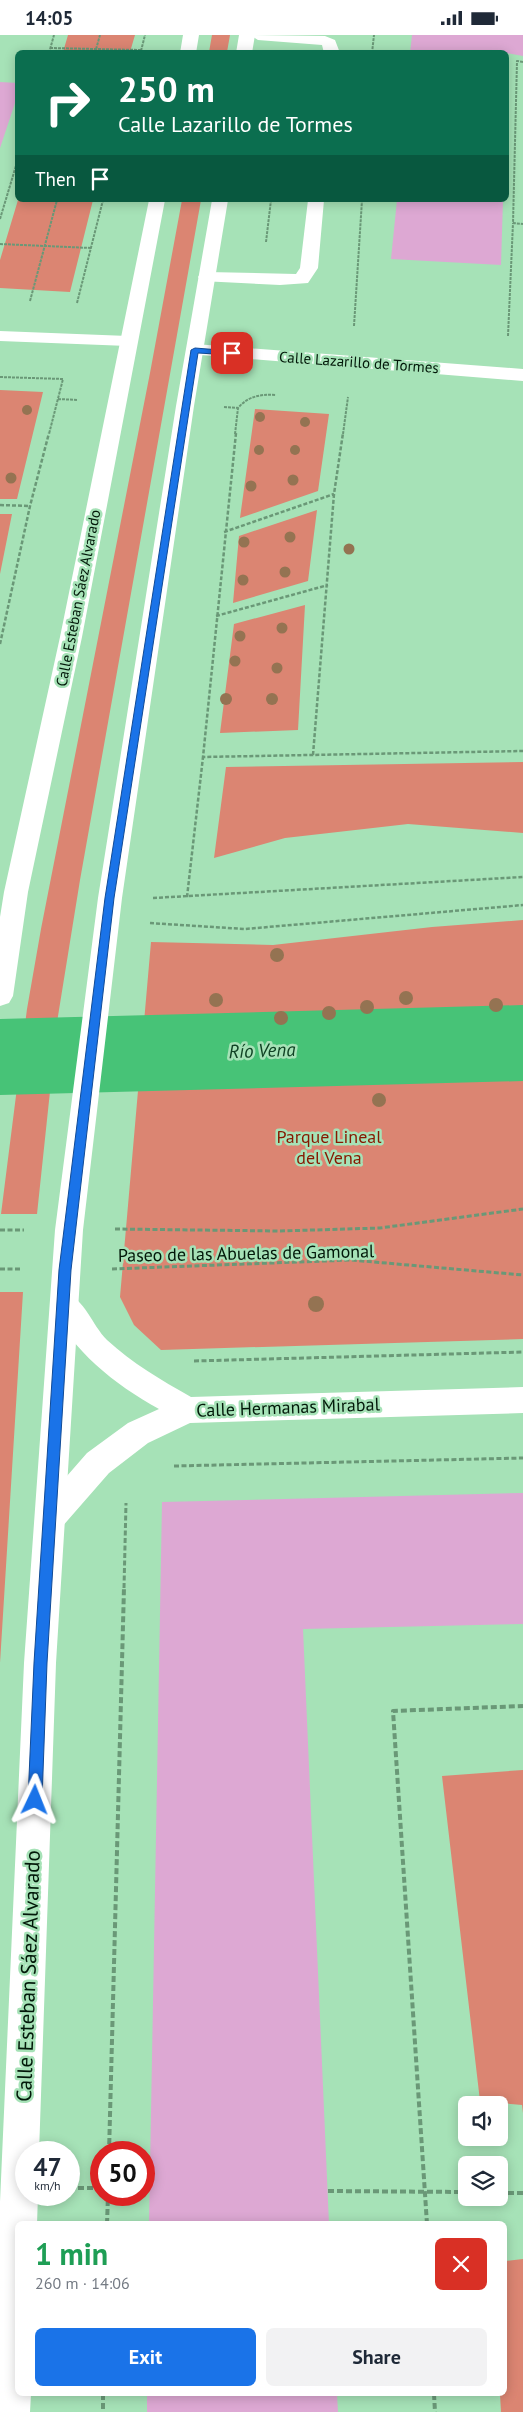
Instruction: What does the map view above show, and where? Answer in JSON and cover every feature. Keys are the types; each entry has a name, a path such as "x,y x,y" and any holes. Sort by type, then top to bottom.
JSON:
{"main road":[{"path":"188,50 191,35"},
{"path":"244,50 247,35"},
{"path":"258,35 325,41 330,43 331,50"},
{"name":"Calle Esteban Sáez Alvarado","path":"0,996 16,892 71,637 157,202"},
{"name":"Calle Esteban Sáez Alvarado","path":"18,2221 40,1663 65,1270 104,939 185,406 220,202"},
{"path":"208,277 280,281 302,279 309,268 316,202"},
{"path":"0,336 128,341"},
{"name":"Calle Lazarillo de Tormes","path":"195,350 523,375"},
{"name":"Calle Hermanas Mirabal","path":"64,1304 96,1348 140,1384 188,1410 523,1400"},
{"path":"50,1518 98,1463 138,1433 188,1410"},
{"path":"10,2412 15,2300"}],"path":[{"path":"54,35 50,48 118,50"},
{"path":"96,49 100,35"},
{"path":"141,50 145,35"},
{"path":"372,50 374,35"},
{"path":"508,336 517,61 523,62"},
{"path":"0,219 15,169"},
{"path":"28,307 55,202"},
{"path":"69,306 77,303 102,202"},
{"path":"354,324 362,202"},
{"path":"513,223 523,224"},
{"path":"0,244 91,248"},
{"path":"0,377 63,379 30,506 0,644"},
{"path":"187,897 238,408 242,402 256,395 285,396"},
{"path":"58,399 116,402"},
{"path":"313,755 334,494 348,400 339,399"},
{"path":"185,406 238,408"},
{"path":"224,532 334,494"},
{"path":"0,505 30,506"},
{"path":"216,616 328,585"},
{"path":"203,757 523,751"},
{"path":"110,898 187,897 444,880 523,877"},
{"path":"142,923 245,929 523,905"},
{"path":"111,1237 111,1229 280,1231 380,1228 523,1209"},
{"name":"Paseo de las Abuelas de Gamonal","path":"108,1261 108,1270 351,1260 523,1275"},
{"path":"0,1269 65,1270"},
{"path":"189,1361 523,1352"},
{"path":"170,1467 523,1458"},
{"path":"109,2141 126,1497"},
{"path":"427,2221 393,1711 523,1706"},
{"path":"328,2191 458,2192"},
{"path":"508,2193 523,2193"},
{"path":"107,2221 108,2206"},
{"path":"103,2396 103,2412"},
{"path":"434,2396 435,2412"}],"green space":[{"path":"68,35 135,35 131,50 64,50"},
{"path":"212,35 230,35 227,50 209,50"},
{"path":"17,202 92,202 70,292 0,288 0,260"},
{"path":"182,202 201,202 80,880 58,1016 37,1214 1,1214 27,1009 41,929"},
{"path":"0,390 43,392 17,499 0,499"},
{"path":"255,409 329,414 318,491 240,518"},
{"path":"317,510 308,581 233,603 239,536"},
{"path":"0,514 12,514 0,574"},
{"path":"305,605 298,730 220,733 234,624"},
{"path":"523,762 523,833 408,824 285,838 214,858 226,767"},
{"name":"Parque Lineal del Vena","path":"523,920 523,1339 161,1350 134,1325 120,1297 151,942 273,945 432,927"},
{"path":"0,1292 23,1292 0,1663"},
{"path":"523,1770 523,2113 522,2105 508,2104 508,2096 479,2096 442,1776"},
{"path":"523,2259 523,2412 501,2412 500,2396 507,2396 507,2261"}],"building":[{"path":"412,35 523,35 523,56 509,54 509,50 410,50"},
{"path":"0,82 15,83 15,103 0,148"},
{"path":"397,202 503,202 501,265 391,259"},
{"path":"523,1493 523,1624 303,1629 329,2221 149,2221 149,2206 155,2206 155,2141 150,2141 162,1502"},
{"path":"147,2396 337,2396 338,2412 147,2412"}],"waterway":[{"name":"Río Vena","path":"0,1057 523,1043"}],"route":[{"path":"35,1800 40,1663 65,1270 104,939 195,350 232,353"}]}
